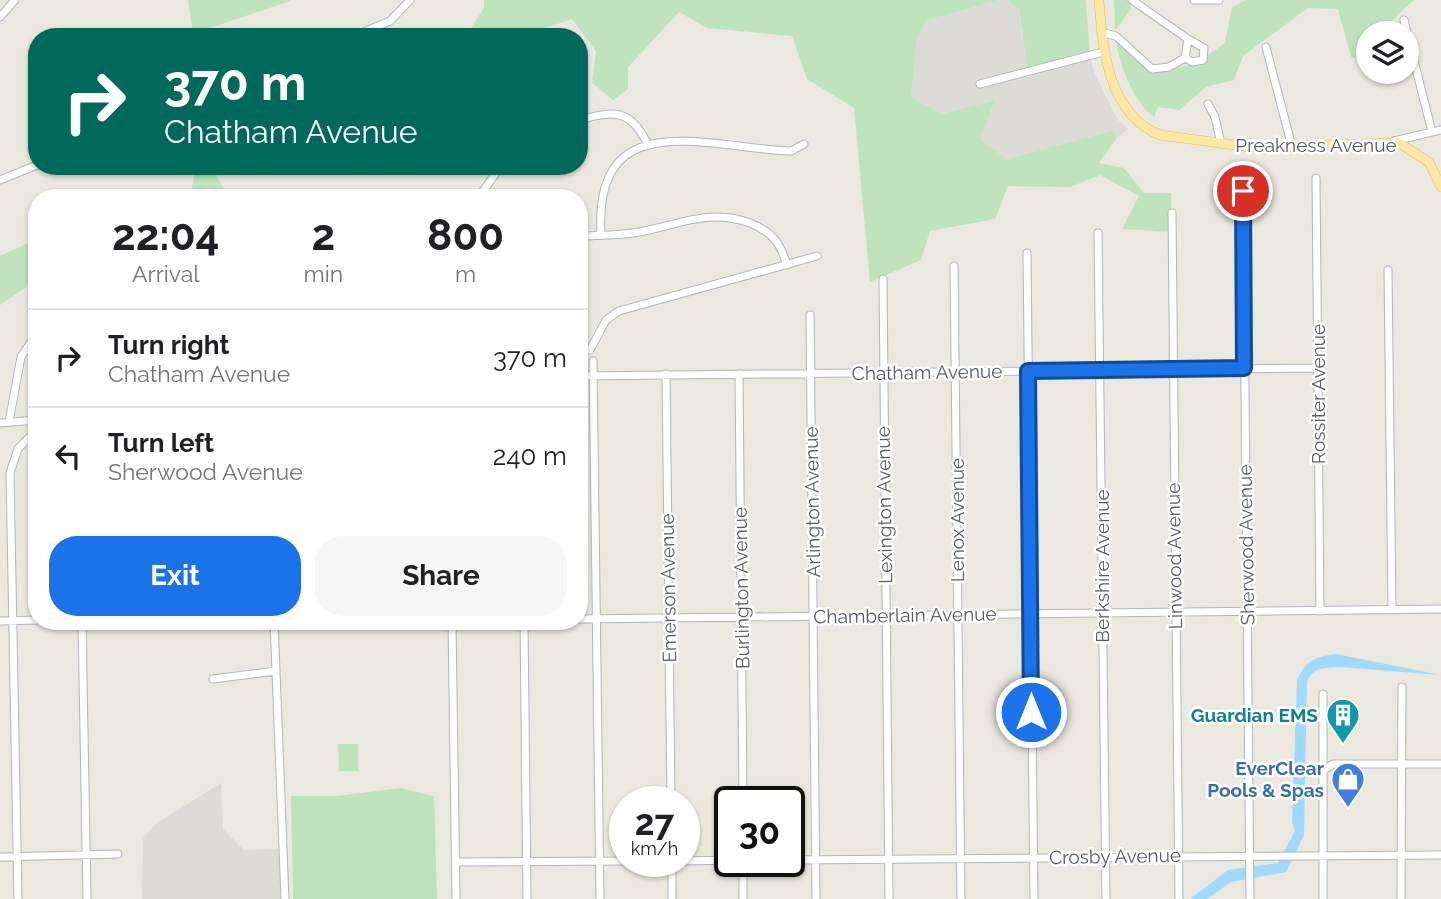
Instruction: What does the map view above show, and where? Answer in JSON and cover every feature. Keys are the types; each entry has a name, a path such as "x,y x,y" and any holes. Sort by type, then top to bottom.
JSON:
{"main road":[{"name":"Preakness Avenue","path":"1099,0 1103,52 1122,99 1143,127 1160,135 1221,144 1293,147 1405,144 1429,162 1441,183"}],"street":[{"path":"0,18 15,0"},
{"path":"373,28 390,21 410,0"},
{"path":"1101,32 1116,36 1152,68 1169,67 1185,58 1196,62 1203,60 1204,48 1132,0"},
{"path":"1194,0 1219,0"},
{"path":"1185,58 1188,39"},
{"path":"1266,47 1293,147"},
{"path":"979,84 1103,52"},
{"path":"1419,81 1432,132"},
{"path":"1208,104 1215,117 1221,144"},
{"path":"588,118 611,113 622,116 637,125 647,143"},
{"path":"1385,143 1441,130"},
{"path":"601,235 600,203 608,176 622,158 647,143 668,140 791,151 804,144"},
{"path":"0,180 28,168"},
{"name":"Rossiter Avenue","path":"1316,178 1320,611"},
{"name":"Sherwood Avenue","path":"1243,191 1250,899"},
{"name":"Linwood Avenue","path":"1172,213 1179,899"},
{"path":"588,236 639,232 694,218 722,216 771,234 782,248 787,265"},
{"name":"Berkshire Avenue","path":"1098,233 1106,899"},
{"path":"1027,253 1034,899"},
{"path":"590,350 606,320 619,311 817,256"},
{"name":"Lenox Avenue","path":"954,266 961,899"},
{"path":"1388,270 1392,610"},
{"name":"Lexington Avenue","path":"883,279 889,899"},
{"name":"Arlington Avenue","path":"810,315 816,899"},
{"path":"9,422 21,357 28,346"},
{"path":"593,361 600,899"},
{"name":"Chatham Avenue","path":"588,376 1317,368"},
{"name":"Burlington Avenue","path":"739,373 743,786"},
{"name":"Emerson Avenue","path":"666,374 671,786"},
{"path":"0,423 28,421"},
{"path":"18,899 10,473 18,449 28,438"},
{"name":"Chamberlain Avenue","path":"588,619 1441,609"},
{"path":"0,621 28,620"},
{"path":"82,630 87,899"},
{"path":"274,630 285,899"},
{"path":"452,630 456,899"},
{"path":"524,630 527,899"},
{"path":"213,679 276,671"},
{"path":"1401,899 1402,687"},
{"path":"1323,694 1323,899"},
{"path":"1324,770 1333,764 1441,764"},
{"path":"0,857 118,854"},
{"name":"Crosby Avenue","path":"805,859 1250,854 1441,855"},
{"path":"456,862 609,861"},
{"path":"671,877 672,899"},
{"path":"743,877 743,899"}],"shaded area":[{"path":"999,0 1008,0 1019,8 1022,36 1090,58 1094,72 1118,120 1128,129 1117,138 1112,131 1007,159 980,139 995,100 942,114 911,97 917,37 928,20"},
{"path":"221,783 223,829 244,850 278,849 287,899 142,899 143,838 157,823"}],"green space":[{"path":"188,0 290,0 211,28 192,28"},
{"path":"484,0 999,0 928,20 917,37 911,97 942,114 995,100 980,139 1007,159 1112,131 1117,138 1099,163 1124,168 1144,193 1171,193 1171,232 1122,229 1139,196 1100,175 1070,187 1008,186 995,219 930,231 921,260 870,282 854,108 807,79 792,36 707,28 679,12 628,67 628,89 613,100 592,83 596,51 588,40 588,28 579,28 572,19 546,28 471,28 484,8"},
{"path":"1008,0 1086,0 1090,58 1029,76 1019,9"},
{"path":"1114,0 1128,0 1131,9 1115,31"},
{"path":"1246,0 1414,0 1391,21 1356,21 1356,58 1351,57 1338,9 1308,8 1243,56 1234,80 1206,87 1179,110 1158,107 1154,117 1133,92 1120,58 1116,37 1149,65 1180,68 1208,55 1225,43 1232,7"},
{"path":"194,175 216,175 224,189 192,189"},
{"path":"28,243 28,286 0,305 0,256"},
{"path":"338,744 358,744 358,771 339,771"},
{"path":"400,788 434,796 437,899 293,899 291,796 337,796"}],"water":[{"path":"1336,654 1441,675 1339,667 1315,671 1307,683 1304,835 1286,872 1231,882 1207,899 1190,899 1228,870 1278,863 1295,831 1292,822 1297,680 1312,661"}],"place":[{"name":"Guardian EMS","path":"1343,745"},
{"name":"EverClear Pools & Spas","path":"1348,809"}],"route":[{"path":"1031,712 1028,371 1244,368 1243,191"}]}
